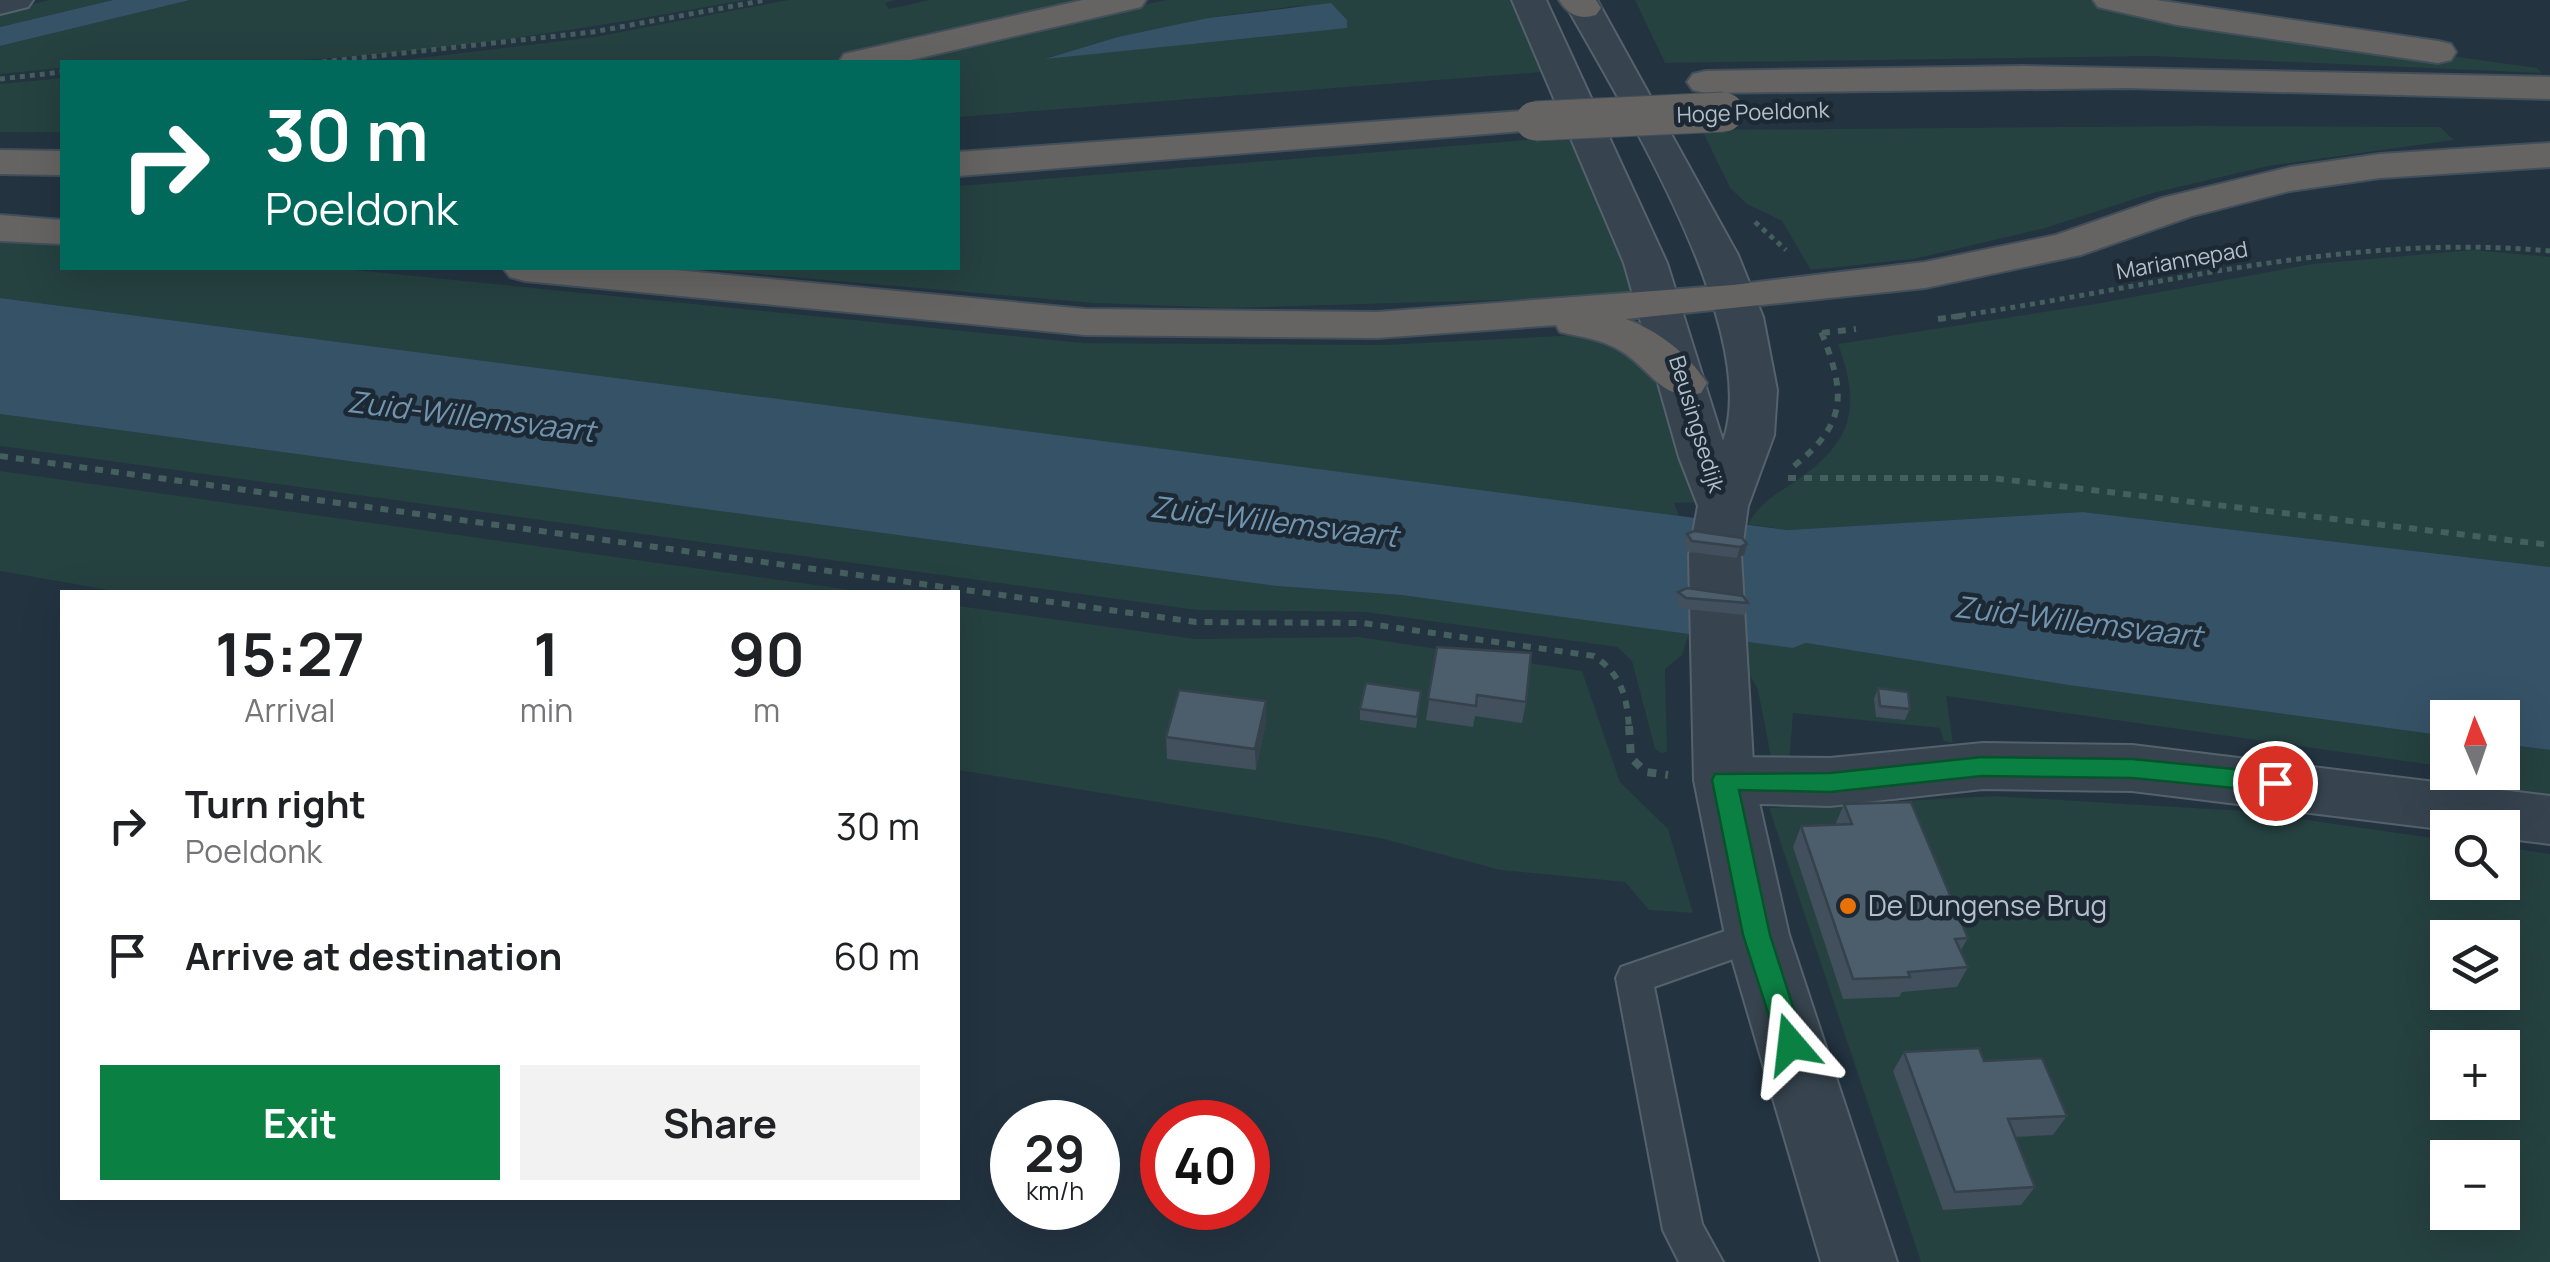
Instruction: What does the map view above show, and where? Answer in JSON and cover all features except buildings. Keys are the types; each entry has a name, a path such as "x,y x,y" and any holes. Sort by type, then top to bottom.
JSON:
{"highway":[{"path":"865,60 1129,0"},
{"path":"2110,0 2294,33 2550,64"},
{"name":"Hoge Poeldonk","path":"960,130 2168,76 2550,88"},
{"name":"Hoge Poeldonk","path":"1715,97 2192,106 2550,120"},
{"name":"Hoge Poeldonk","path":"960,164 1528,105"},
{"path":"0,146 60,144"},
{"path":"545,270 1085,322 1229,327 1508,318 1733,298 1998,263 2066,246 2177,207 2290,180 2380,166 2550,155"},
{"path":"0,162 60,162"},
{"path":"0,198 60,198"},
{"path":"0,228 60,232"},
{"path":"1508,318 1609,327 1652,348 1684,383"}],"street":[{"path":"0,4 16,0"},
{"name":"Beusingsedijk","path":"1529,0 1629,218 1661,303 1708,474 1723,506"},
{"name":"Beusingsedijk","path":"1580,2 1632,88 1716,255 1733,298 1753,390 1750,434 1723,506"},
{"path":"1723,506 1714,555 1714,637 1724,780 1757,935 1859,1262"},
{"path":"1724,780 1830,782 1982,766 2132,768 2550,820"}],"lane":[{"path":"1702,1262 1683,1230 1634,978 1757,935"}],"path":[{"path":"340,60 593,32 766,0"},
{"path":"0,79 60,72"},
{"name":"Mariannepad","path":"1928,320 2307,255 2472,244 2550,252"},
{"path":"1822,333 1857,328"},
{"path":"0,456 1196,622 1362,623 1594,656 1615,667 1624,684 1631,758 1646,772 1724,780"},
{"path":"1776,478 2030,481 2550,545"}],"green space":[{"path":"50,0 113,0 0,27 0,12"},
{"path":"190,0 745,0 565,31 322,59 60,60 60,68 0,74 0,46"},
{"path":"788,0 897,0 885,3 889,9 930,0 1097,0 838,60 403,60 595,37"},
{"path":"1166,0 1513,0 1542,72 960,117 960,60 895,60","holes":["1304,5 1046,58 1208,18"]},
{"path":"1635,0 2088,0 2164,16 2537,68 2542,73 2152,56 1665,63"},
{"path":"60,78 60,132 0,132 0,84"},
{"path":"2440,127 2454,140 2268,166 2153,193 2042,229 1913,259 1811,270 1782,221 1747,204 1730,188 1702,130"},
{"path":"1576,136 1639,296 1228,308 1093,303 711,270 960,270 960,186"},
{"path":"0,236 60,240 60,270 354,270 1083,343 1383,345 1577,335 1608,342 1660,374 1701,502 1674,503 1679,516 0,298"},
{"path":"2473,250 2550,257 2550,567 2083,512 1788,530 1748,524 1762,505 1828,454 1847,423 1849,388 1838,344 2095,304 2312,264"},
{"path":"0,414 1276,586 1401,595 1689,633 1682,655 1665,669 1667,752 1661,753 1655,749 1632,661 1617,647 1365,612 1197,610 0,446"},
{"path":"0,471 851,590 109,590 0,571"},
{"path":"960,606 1196,639 1359,637 1582,671 1620,782 1668,829 1693,913 1649,910 1625,882 1500,870 1380,838 960,770"},
{"path":"1742,639 1793,648 1806,643 2068,685 2430,734 2430,765 1946,696 1953,743 1944,741 1940,728 1793,713 1789,766 1771,757 1758,690 1741,659"},
{"path":"2520,746 2550,750 2550,801 2492,790 2520,790"},
{"path":"1994,796 2244,811 2430,838 2430,900 2520,900 2520,850 2550,854 2550,1262 1921,1262 1769,808"}],"water":[{"path":"113,0 190,0 0,46 0,27"},
{"path":"1331,3 1347,20 1347,28 1045,59 1118,37 1208,18"},
{"name":"Zuid-Willemsvaart","path":"0,298 1788,530 2083,512 2550,567 2550,750 2520,746 2520,700 2430,700 2430,734 2068,685 1806,643 1793,648 1401,595 1276,586 0,414"}],"place":[{"name":"De Dungense Brug","path":"1848,906"}],"route":[{"path":"1791,1044 1757,935 1724,780 1830,782 1982,766 2132,768 2275,783"}]}
